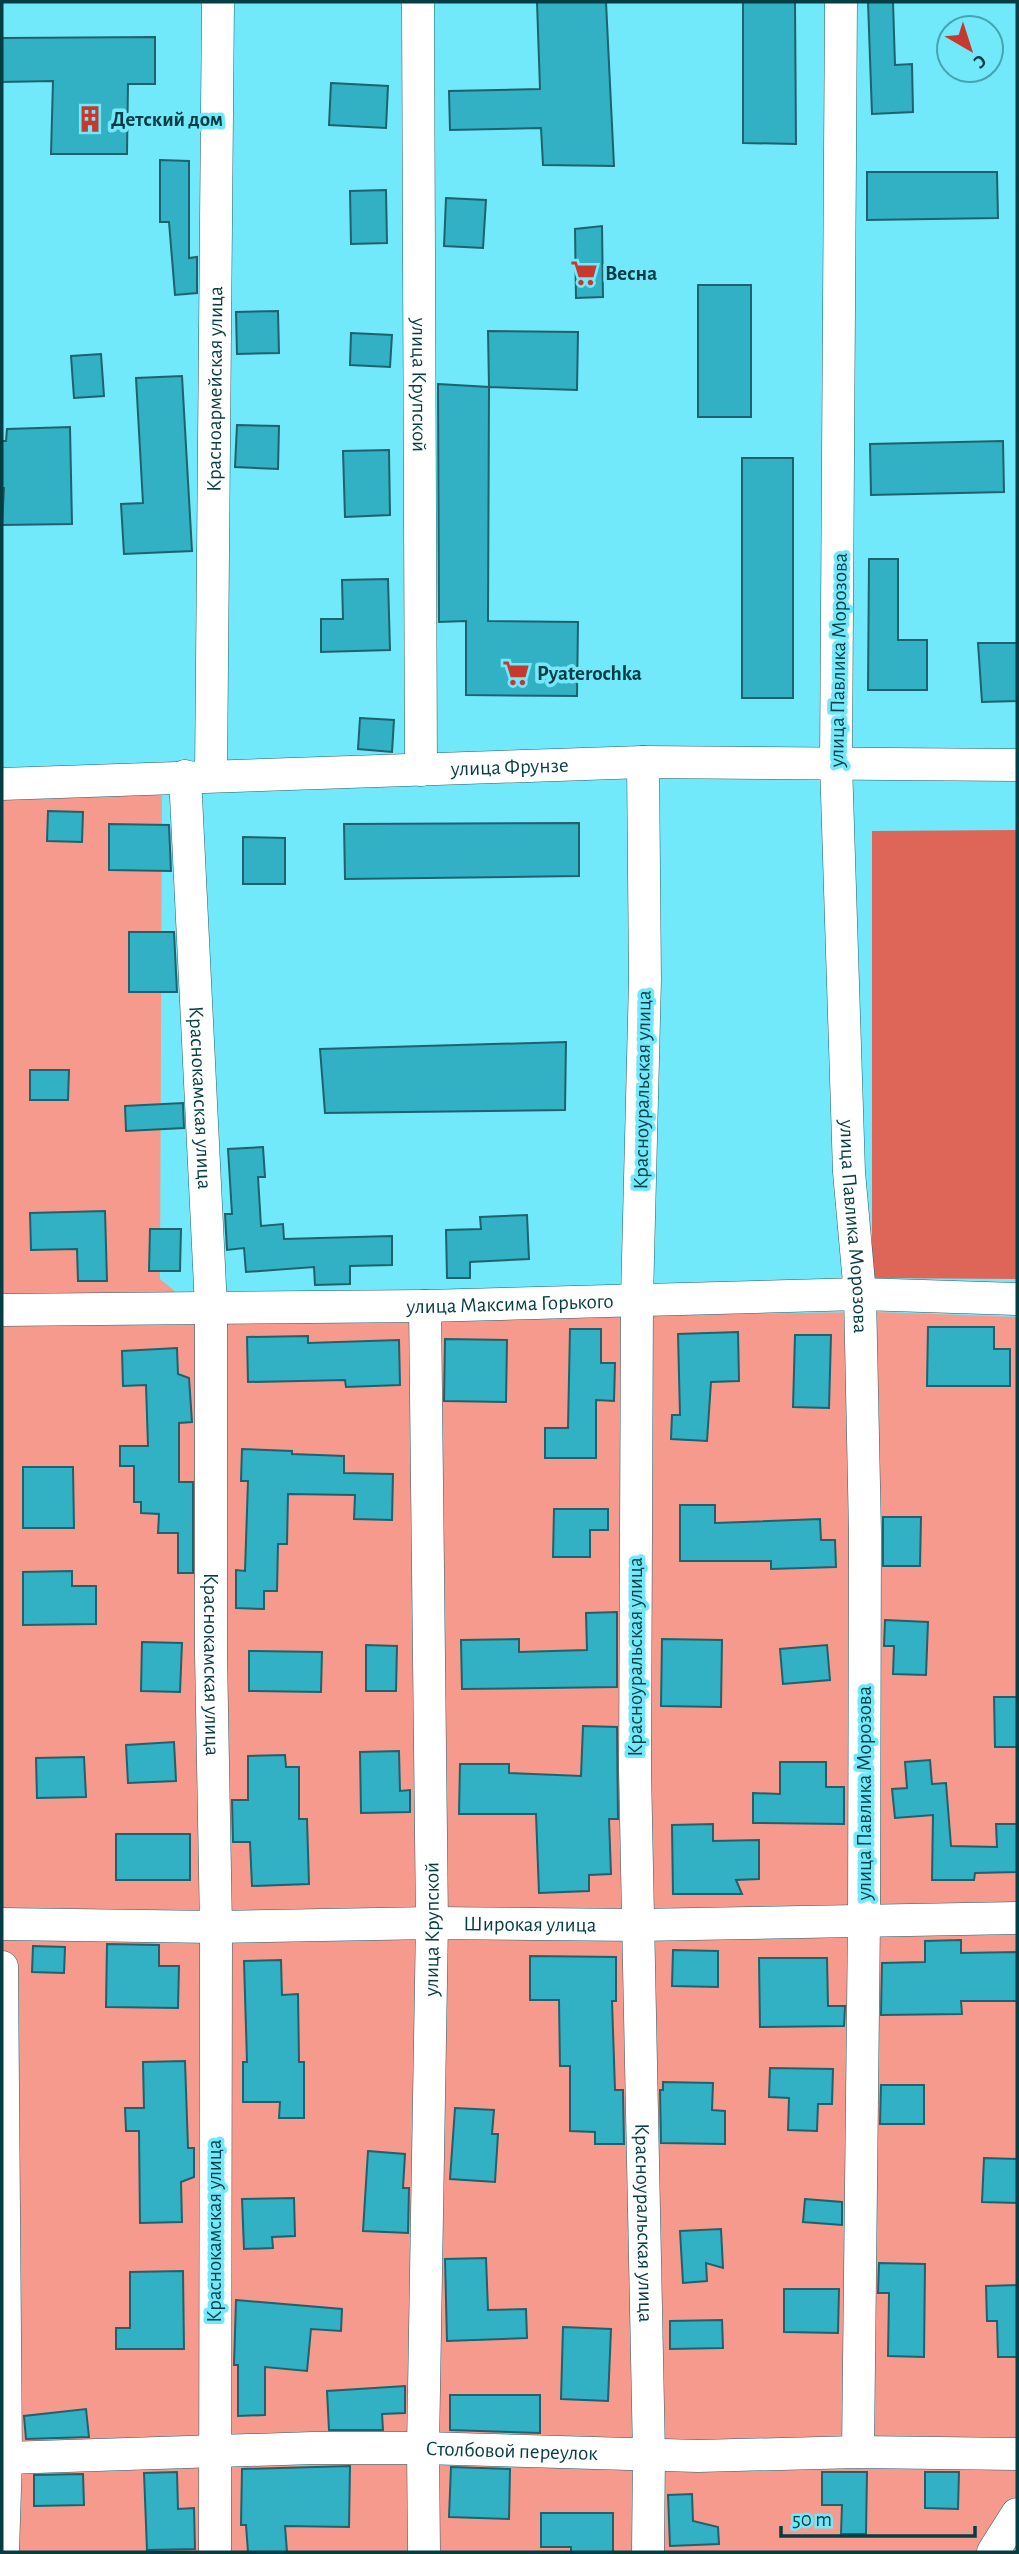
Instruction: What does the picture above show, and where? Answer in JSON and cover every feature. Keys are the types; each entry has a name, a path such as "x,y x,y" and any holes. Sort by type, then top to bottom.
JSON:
{"street":[{"name":"Красноармейская улица","path":"198,776 218,2"},
{"name":"улица Крупской","path":"418,2 421,770"},
{"name":"улица Павлика Морозова","path":"841,2 836,763 849,1172 860,1294 865,1533 858,2452"},
{"name":"улица Фрунзе","path":"2,784 643,762 1017,765"},
{"name":"Красноуральская улица","path":"643,762 645,979 637,1299 635,1769 649,2455 648,2552"},
{"name":"Краснокамская улица","path":"198,776 211,1307 211,1654 216,1927 215,2552"},
{"name":"улица Максима Горького","path":"2,1310 425,1306 860,1294 1017,1298"},
{"name":"улица Крупской","path":"424,2552 432,1923 425,1306"},
{"name":"Широкая улица","path":"2,1924 216,1927 432,1923 638,1925 1017,1918"},
{"path":"2,1967 6,2458 3,2552"},
{"name":"Столбовой переулок","path":"6,2458 424,2448 698,2456 858,2452 1017,2454"},
{"path":"993,2552 1017,2514"}],"shaded area":[{"path":"2,786 162,787 160,1279 199,1311 652,1315 875,1312 1017,1317 1017,2552 2,2552"},
{"path":"1017,830 1017,1279 872,1278 872,831"}],"building":[{"path":"537,2 606,2 614,166 543,165 541,128 450,130 449,91 540,89"},
{"path":"743,2 795,2 796,144 743,143"},
{"path":"868,2 893,2 895,65 912,64 913,112 872,114"},
{"name":"Детский дом","path":"155,37 155,84 128,84 127,154 51,154 53,81 2,82 2,38"},
{"path":"331,83 388,86 386,128 329,125"},
{"path":"160,160 189,161 189,258 197,257 197,293 175,295 169,222 160,222"},
{"path":"867,172 997,172 998,218 867,220"},
{"path":"386,190 387,243 351,244 350,191"},
{"path":"446,198 486,200 483,248 444,246"},
{"path":"602,226 603,297 576,298 575,229"},
{"path":"698,285 751,285 751,417 698,417"},
{"path":"278,311 279,353 237,354 236,312"},
{"path":"488,331 578,332 577,390 489,387"},
{"path":"351,333 392,335 390,367 350,365"},
{"path":"101,354 104,396 74,398 71,356"},
{"path":"182,376 192,551 124,554 121,504 143,503 136,378"},
{"path":"438,384 489,387 488,621 578,622 577,696 466,695 466,621 439,622"},
{"path":"237,425 279,426 278,469 235,467"},
{"path":"70,427 72,524 2,525 2,441 6,441 7,429"},
{"path":"1003,441 1004,492 871,495 870,444"},
{"path":"389,450 390,515 345,517 343,451"},
{"path":"742,458 793,458 793,698 742,698"},
{"path":"869,559 898,559 898,640 927,640 927,690 868,690"},
{"path":"388,579 390,650 321,652 321,619 343,619 342,580"},
{"path":"978,643 1017,643 1017,701 982,702"},
{"path":"360,718 394,720 392,752 358,749"},
{"path":"48,811 83,812 82,842 47,841"},
{"path":"579,823 579,876 345,879 344,824"},
{"path":"109,824 169,825 171,871 109,870"},
{"path":"243,837 285,838 285,884 243,884"},
{"path":"129,932 174,932 177,992 129,992"},
{"path":"566,1042 565,1110 325,1113 320,1049"},
{"path":"30,1070 69,1070 68,1100 30,1100"},
{"path":"183,1103 184,1128 126,1131 125,1106"},
{"path":"263,1147 265,1177 258,1177 261,1226 283,1224 284,1239 392,1236 392,1265 350,1266 350,1284 315,1285 314,1267 246,1272 244,1248 227,1250 225,1214 232,1214 228,1149"},
{"path":"105,1211 107,1281 78,1281 77,1249 31,1250 30,1213"},
{"path":"527,1215 529,1259 470,1262 470,1278 447,1278 446,1230 481,1229 480,1217"},
{"path":"150,1229 181,1229 180,1271 149,1271"},
{"path":"928,1327 994,1327 994,1349 1010,1349 1010,1386 927,1386"},
{"path":"570,1329 601,1329 601,1363 615,1363 614,1401 596,1400 596,1458 545,1458 545,1428 568,1428"},
{"path":"738,1332 739,1381 711,1382 707,1441 671,1439 672,1415 680,1415 678,1334"},
{"path":"795,1335 831,1335 829,1408 793,1407"},
{"path":"308,1336 308,1343 399,1340 400,1385 346,1387 345,1380 248,1382 247,1337"},
{"path":"445,1339 507,1340 506,1402 444,1401"},
{"path":"177,1348 178,1374 189,1378 192,1422 179,1423 179,1482 193,1482 193,1573 178,1573 178,1533 158,1533 159,1514 141,1513 141,1502 134,1502 134,1466 120,1466 120,1446 148,1446 146,1385 123,1386 122,1351"},
{"path":"242,1449 344,1456 344,1473 393,1474 392,1520 354,1519 355,1495 288,1494 287,1544 278,1544 277,1591 264,1591 264,1609 236,1608 236,1570 245,1571 248,1481 241,1481"},
{"path":"23,1467 73,1467 74,1528 23,1528"},
{"path":"680,1505 715,1505 715,1523 820,1519 821,1540 835,1540 836,1567 771,1569 771,1561 680,1561"},
{"path":"554,1509 608,1509 608,1530 590,1530 590,1557 553,1557"},
{"path":"883,1517 921,1517 920,1566 883,1566"},
{"path":"72,1571 72,1586 96,1586 96,1624 23,1625 23,1572"},
{"path":"617,1612 617,1687 462,1689 461,1640 519,1639 519,1652 587,1650 586,1613"},
{"path":"885,1620 928,1622 926,1675 893,1674 894,1646 884,1646"},
{"path":"662,1639 722,1640 721,1707 661,1706"},
{"path":"142,1642 182,1643 180,1692 141,1691"},
{"path":"366,1645 397,1646 396,1691 366,1691"},
{"path":"827,1645 830,1680 783,1684 780,1649"},
{"path":"249,1651 322,1652 321,1692 249,1691"},
{"path":"994,1697 1017,1697 1017,1747 995,1747"},
{"path":"583,1726 617,1727 618,1819 609,1819 611,1874 589,1875 589,1891 539,1893 536,1814 459,1814 460,1764 509,1764 509,1773 581,1776"},
{"path":"174,1742 176,1781 128,1783 126,1745"},
{"path":"399,1751 400,1791 410,1790 410,1812 361,1813 360,1752"},
{"path":"285,1755 286,1767 299,1767 299,1819 307,1819 309,1884 252,1886 250,1842 233,1842 232,1800 248,1800 248,1756"},
{"path":"84,1757 86,1797 37,1798 36,1758"},
{"path":"930,1760 932,1784 946,1783 951,1846 997,1847 996,1824 1017,1824 1017,1872 975,1873 974,1880 932,1880 933,1815 895,1818 892,1789 907,1788 905,1762"},
{"path":"780,1762 826,1762 826,1787 844,1787 844,1824 753,1823 753,1793 780,1794"},
{"path":"713,1824 713,1841 759,1840 759,1879 736,1880 742,1894 673,1894 672,1825"},
{"path":"116,1834 190,1834 190,1880 116,1880"},
{"path":"961,1940 961,1953 1017,1952 1017,2001 961,2001 962,2014 881,2015 882,1963 925,1962 925,1941"},
{"path":"107,1944 159,1945 159,1966 179,1966 178,2008 106,2007"},
{"path":"33,1946 65,1947 64,1973 32,1972"},
{"path":"673,1950 718,1951 718,1987 672,1986"},
{"path":"530,1956 616,1957 616,2001 612,2001 615,2090 623,2090 624,2144 595,2144 595,2132 570,2131 570,2066 560,2066 559,2000 530,2000"},
{"path":"759,1958 827,1958 828,2006 845,2006 844,2026 760,2027"},
{"path":"281,1960 282,1995 298,1994 299,2062 304,2062 304,2118 279,2118 280,2102 243,2102 243,2062 247,2062 244,1961"},
{"path":"185,2061 188,2148 194,2148 194,2177 181,2182 182,2222 140,2223 139,2131 126,2131 125,2108 144,2108 143,2062"},
{"path":"770,2068 833,2069 832,2104 818,2104 817,2131 788,2130 789,2098 769,2097"},
{"path":"663,2082 713,2083 712,2110 725,2111 725,2144 661,2143 660,2090 663,2090"},
{"path":"881,2085 924,2085 924,2124 880,2124"},
{"path":"455,2108 494,2110 492,2134 498,2134 495,2182 450,2179"},
{"path":"368,2151 405,2154 403,2188 409,2188 408,2233 363,2231"},
{"path":"984,2158 1017,2159 1017,2203 982,2202"},
{"path":"294,2198 295,2236 272,2237 273,2248 244,2249 242,2199"},
{"path":"805,2199 842,2202 842,2225 803,2222"},
{"path":"721,2229 723,2268 706,2263 707,2281 683,2283 680,2231"},
{"path":"486,2258 488,2310 526,2309 527,2338 447,2341 445,2259"},
{"path":"879,2263 925,2264 924,2357 888,2356 889,2293 878,2293"},
{"path":"183,2271 184,2349 116,2349 116,2328 130,2328 130,2272"},
{"path":"1017,2285 1017,2357 998,2357 997,2321 987,2321 986,2286"},
{"path":"784,2289 839,2289 838,2333 784,2332"},
{"path":"236,2300 342,2309 341,2331 311,2329 307,2371 265,2367 265,2415 238,2416 238,2365 234,2365"},
{"path":"722,2320 723,2348 670,2349 670,2321"},
{"path":"563,2327 611,2329 608,2401 561,2399"},
{"path":"405,2386 405,2413 382,2414 383,2430 329,2430 327,2391"},
{"path":"450,2395 540,2395 540,2433 450,2430"},
{"path":"86,2409 89,2437 26,2439 24,2416"},
{"path":"350,2466 349,2527 285,2526 287,2552 248,2552 246,2525 241,2525 242,2469"},
{"path":"451,2467 510,2469 509,2519 449,2517"},
{"path":"177,2472 178,2509 194,2508 195,2549 147,2550 144,2473"},
{"path":"822,2472 867,2472 866,2534 841,2534 842,2505 822,2505"},
{"path":"925,2472 959,2472 958,2509 925,2508"},
{"path":"83,2474 84,2505 34,2506 34,2475"},
{"path":"692,2494 693,2521 718,2527 719,2544 670,2546 668,2495"},
{"path":"541,2513 613,2513 613,2552 571,2552 571,2547 541,2547"}],"place":[{"name":"Детский дом","path":"90,119"},
{"name":"Весна","path":"584,273"},
{"name":"Pyaterochka","path":"516,673"}]}
